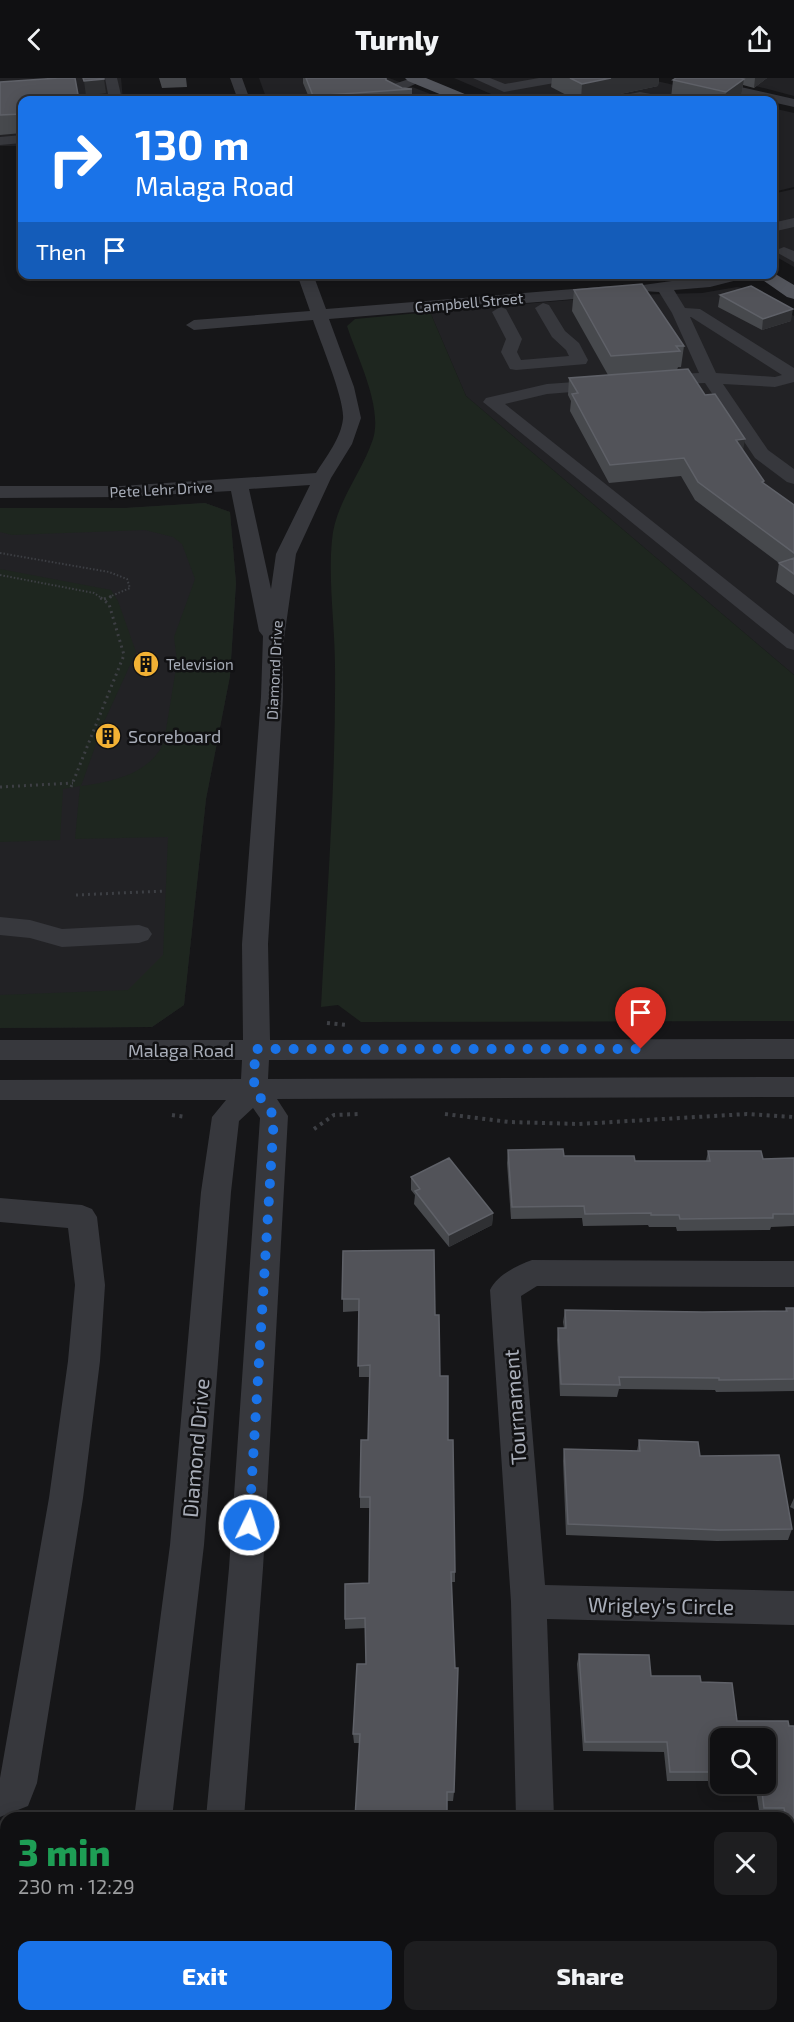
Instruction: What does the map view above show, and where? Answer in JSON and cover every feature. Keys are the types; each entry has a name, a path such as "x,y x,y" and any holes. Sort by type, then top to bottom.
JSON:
{"main road":[{"path":"416,79 485,95"},
{"path":"771,279 794,294"}],"street":[{"path":"111,78 113,96"},
{"path":"236,78 243,96"},
{"path":"479,78 485,95 500,96"},
{"path":"528,81 560,78"},
{"path":"684,78 763,96"},
{"path":"404,96 393,91 393,88 416,79"},
{"path":"519,96 540,91 528,81"},
{"path":"769,96 787,86"},
{"path":"777,100 794,104"},
{"path":"0,141 18,139"},
{"path":"777,227 794,222"},
{"name":"Diamond Drive","path":"154,1812 187,1545 216,1192 226,1117 254,1089 255,944 272,697 272,646 286,554 322,478 343,444 352,418 345,387 307,279"},
{"name":"Campbell Street","path":"194,325 664,287 723,279"},
{"path":"664,287 680,313 710,378 761,454 794,477"},
{"path":"500,312 514,339 509,352 516,365 580,360 573,347 558,334 543,308"},
{"path":"680,313 694,312 794,376"},
{"path":"793,642 492,402 547,389 710,378 775,382 794,376"},
{"name":"Pete Lehr Drive","path":"0,492 97,493 322,478"},
{"path":"239,485 272,646"},
{"path":"0,926 30,929 62,938 139,934"},
{"name":"Malaga Road","path":"0,1050 794,1049"},
{"path":"0,1090 794,1087"},
{"path":"226,1812 244,1592 274,1116 254,1089"},
{"path":"0,1210 82,1217 90,1285 84,1361 66,1498 18,1783 15,1793 0,1798"},
{"name":"Tournament","path":"535,1812 529,1602 506,1290 532,1273 794,1274"},
{"name":"Wrigley's Circle","path":"529,1602 794,1608"}],"path":[{"path":"0,553 109,572 127,579 130,588 104,598 83,590 0,575"},
{"path":"0,787 72,785 124,655 112,612 104,598"},
{"path":"76,895 165,891"},
{"path":"441,1113 509,1122 579,1124 747,1114 794,1117"},
{"path":"314,1129 334,1115 369,1114"}],"shaded area":[{"path":"0,78 121,78 123,96 18,96 18,146 0,146"},
{"path":"259,78 389,78 436,96 266,96"},
{"path":"454,78 643,78 723,96 496,96"},
{"path":"720,78 794,78 794,96 752,85"},
{"path":"777,109 794,113 794,187 777,191"},
{"path":"794,189 794,267 777,257 777,193"},
{"path":"737,287 754,290 794,316 794,675 466,396 430,312 630,295 702,293"},
{"path":"430,312 466,396 794,675 794,1021 361,1022 338,1005 321,1007 334,752 335,667 332,540 338,513 368,452 375,426 372,397 347,326 355,319"},
{"path":"205,503 230,512 236,583 230,676 206,799 184,1005 152,1027 0,1028 0,508 125,508"},
{"path":"205,503 230,512 236,583 230,676 206,799 184,1005 152,1027 0,1028 0,995 128,990 163,955 168,837 75,839 80,786 63,789 60,840 0,842 0,569 111,590 118,601 136,652 104,722 81,786 117,779 129,774 140,769 158,753 164,742 177,662 174,637 195,579 182,544 173,537 145,530 12,535 0,532 0,508 125,508"}],"building":[{"path":"75,78 78,96 18,96 18,114 0,115 0,82"},
{"path":"83,78 104,78 104,79 84,81"},
{"path":"306,78 386,78 402,88 412,89 313,96"},
{"path":"570,78 611,78 582,84"},
{"path":"676,78 744,79 726,92 673,80"},
{"path":"642,284 684,346 676,346 680,351 611,356 574,290"},
{"path":"751,286 793,309 763,319 720,295"},
{"path":"688,369 705,395 715,394 745,439 736,440 764,481 762,482 794,505 794,553 698,482 684,458 610,465 572,394 578,393 569,378"},
{"path":"794,558 794,574 779,563"},
{"path":"563,1149 564,1156 634,1156 635,1161 710,1161 708,1151 761,1151 763,1159 794,1158 794,1214 773,1214 773,1218 680,1219 679,1215 651,1215 651,1213 585,1214 584,1206 512,1207 508,1150"},
{"path":"449,1158 493,1213 449,1235 415,1191 420,1189 411,1177"},
{"path":"434,1250 435,1315 439,1315 440,1376 448,1376 448,1440 453,1440 455,1572 451,1572 455,1668 458,1668 454,1792 447,1792 447,1812 355,1812 360,1734 353,1734 357,1664 366,1664 365,1618 345,1619 345,1584 369,1583 370,1497 360,1497 361,1440 368,1440 370,1365 358,1366 359,1299 342,1299 343,1251"},
{"path":"786,1308 794,1308 794,1379 719,1380 719,1378 619,1377 620,1385 561,1384 558,1328 566,1328 565,1310 703,1312 787,1311"},
{"path":"639,1440 698,1442 700,1456 779,1455 792,1529 720,1530 568,1524 564,1449 640,1451"},
{"path":"579,1654 649,1655 651,1676 700,1676 701,1682 732,1683 737,1721 788,1721 789,1726 794,1726 794,1812 785,1812 784,1808 764,1808 762,1794 776,1794 776,1728 710,1728 710,1772 670,1772 667,1742 585,1742"}],"place":[{"name":"Television","path":"146,664"},
{"name":"Scoreboard","path":"108,736"}],"route":[{"path":"249,1525 274,1116 254,1089 255,1049 641,1049"}]}
